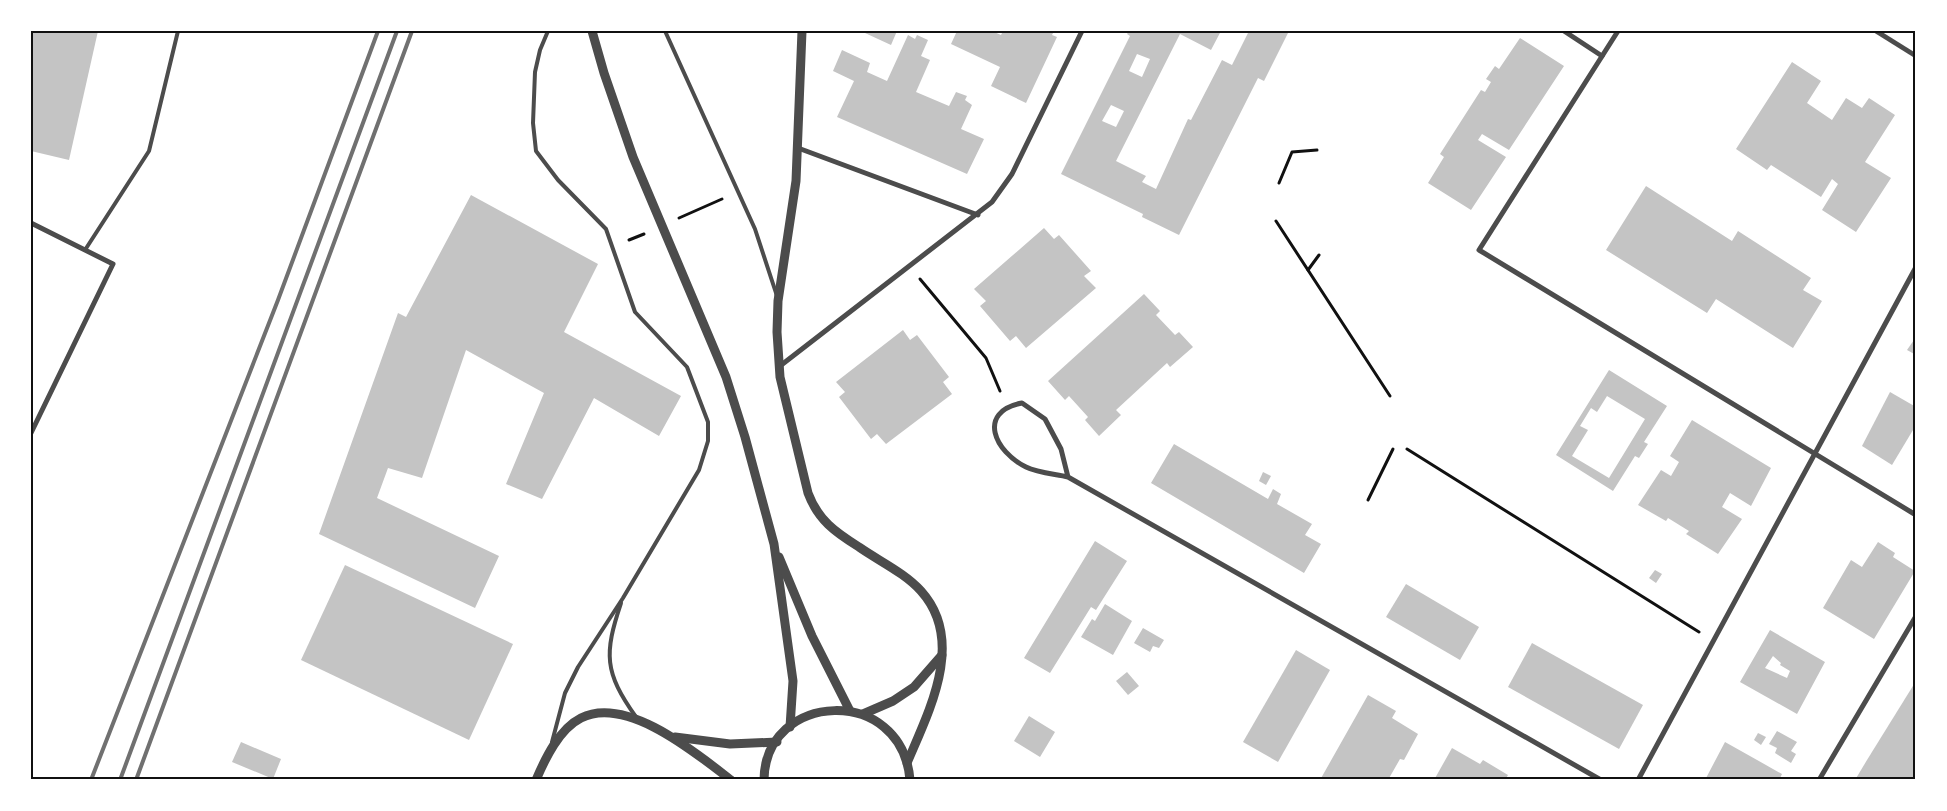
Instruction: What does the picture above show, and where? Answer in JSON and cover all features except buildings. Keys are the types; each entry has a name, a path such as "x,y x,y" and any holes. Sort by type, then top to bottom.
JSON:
{"street":[{"path":"592,31 604,73 633,157 726,377 764,507 774,544 793,681 790,727"},
{"path":"802,31 798,148 792,216 778,301 780,366 808,493 816,511 830,528 920,590 933,607 941,626 942,655 935,694 907,763"},
{"path":"780,366 978,215 1007,185 1082,31"},
{"path":"1564,31 1602,56"},
{"path":"1618,31 1479,250 1916,515"},
{"path":"1876,31 1916,56"},
{"path":"798,148 978,215"},
{"path":"31,223 113,264 31,433"},
{"path":"1638,780 1916,267"},
{"path":"1068,477 1061,448 1044,419 1022,402 1007,405 996,416 994,431 1003,450 1026,467 1068,477 1601,780"},
{"path":"774,544 812,636 850,711"},
{"path":"1819,780 1916,616"},
{"path":"862,714 893,701 907,692 942,655"},
{"path":"764,780 766,765 777,742 790,727 803,718 818,712 850,711 862,714 892,734 901,748 907,763 910,780"},
{"path":"536,780 550,750 572,724 582,717 594,714 610,714 639,721 673,737 731,780"},
{"path":"673,737 730,744 777,742"}],"lane":[{"path":"85,250 150,152 178,31"},
{"path":"548,31 540,50 535,72 533,123 536,151 558,180 606,229 635,312 687,367 708,422 708,441 699,470 623,598 578,667 565,693 550,750"},
{"path":"665,31 755,229 778,301"},
{"path":"623,598 611,635 609,658 615,682 639,721"}],"path":[{"path":"1279,183 1292,152 1317,150"},
{"path":"1276,220 1390,396"},
{"path":"1308,270 1319,256"},
{"path":"910,266 986,358 1007,405"},
{"path":"1368,500 1392,449"},
{"path":"1407,449 1714,642"}],"railway":[{"path":"91,780 278,300 378,31"},
{"path":"120,780 397,31"},
{"path":"136,780 412,31"}]}
